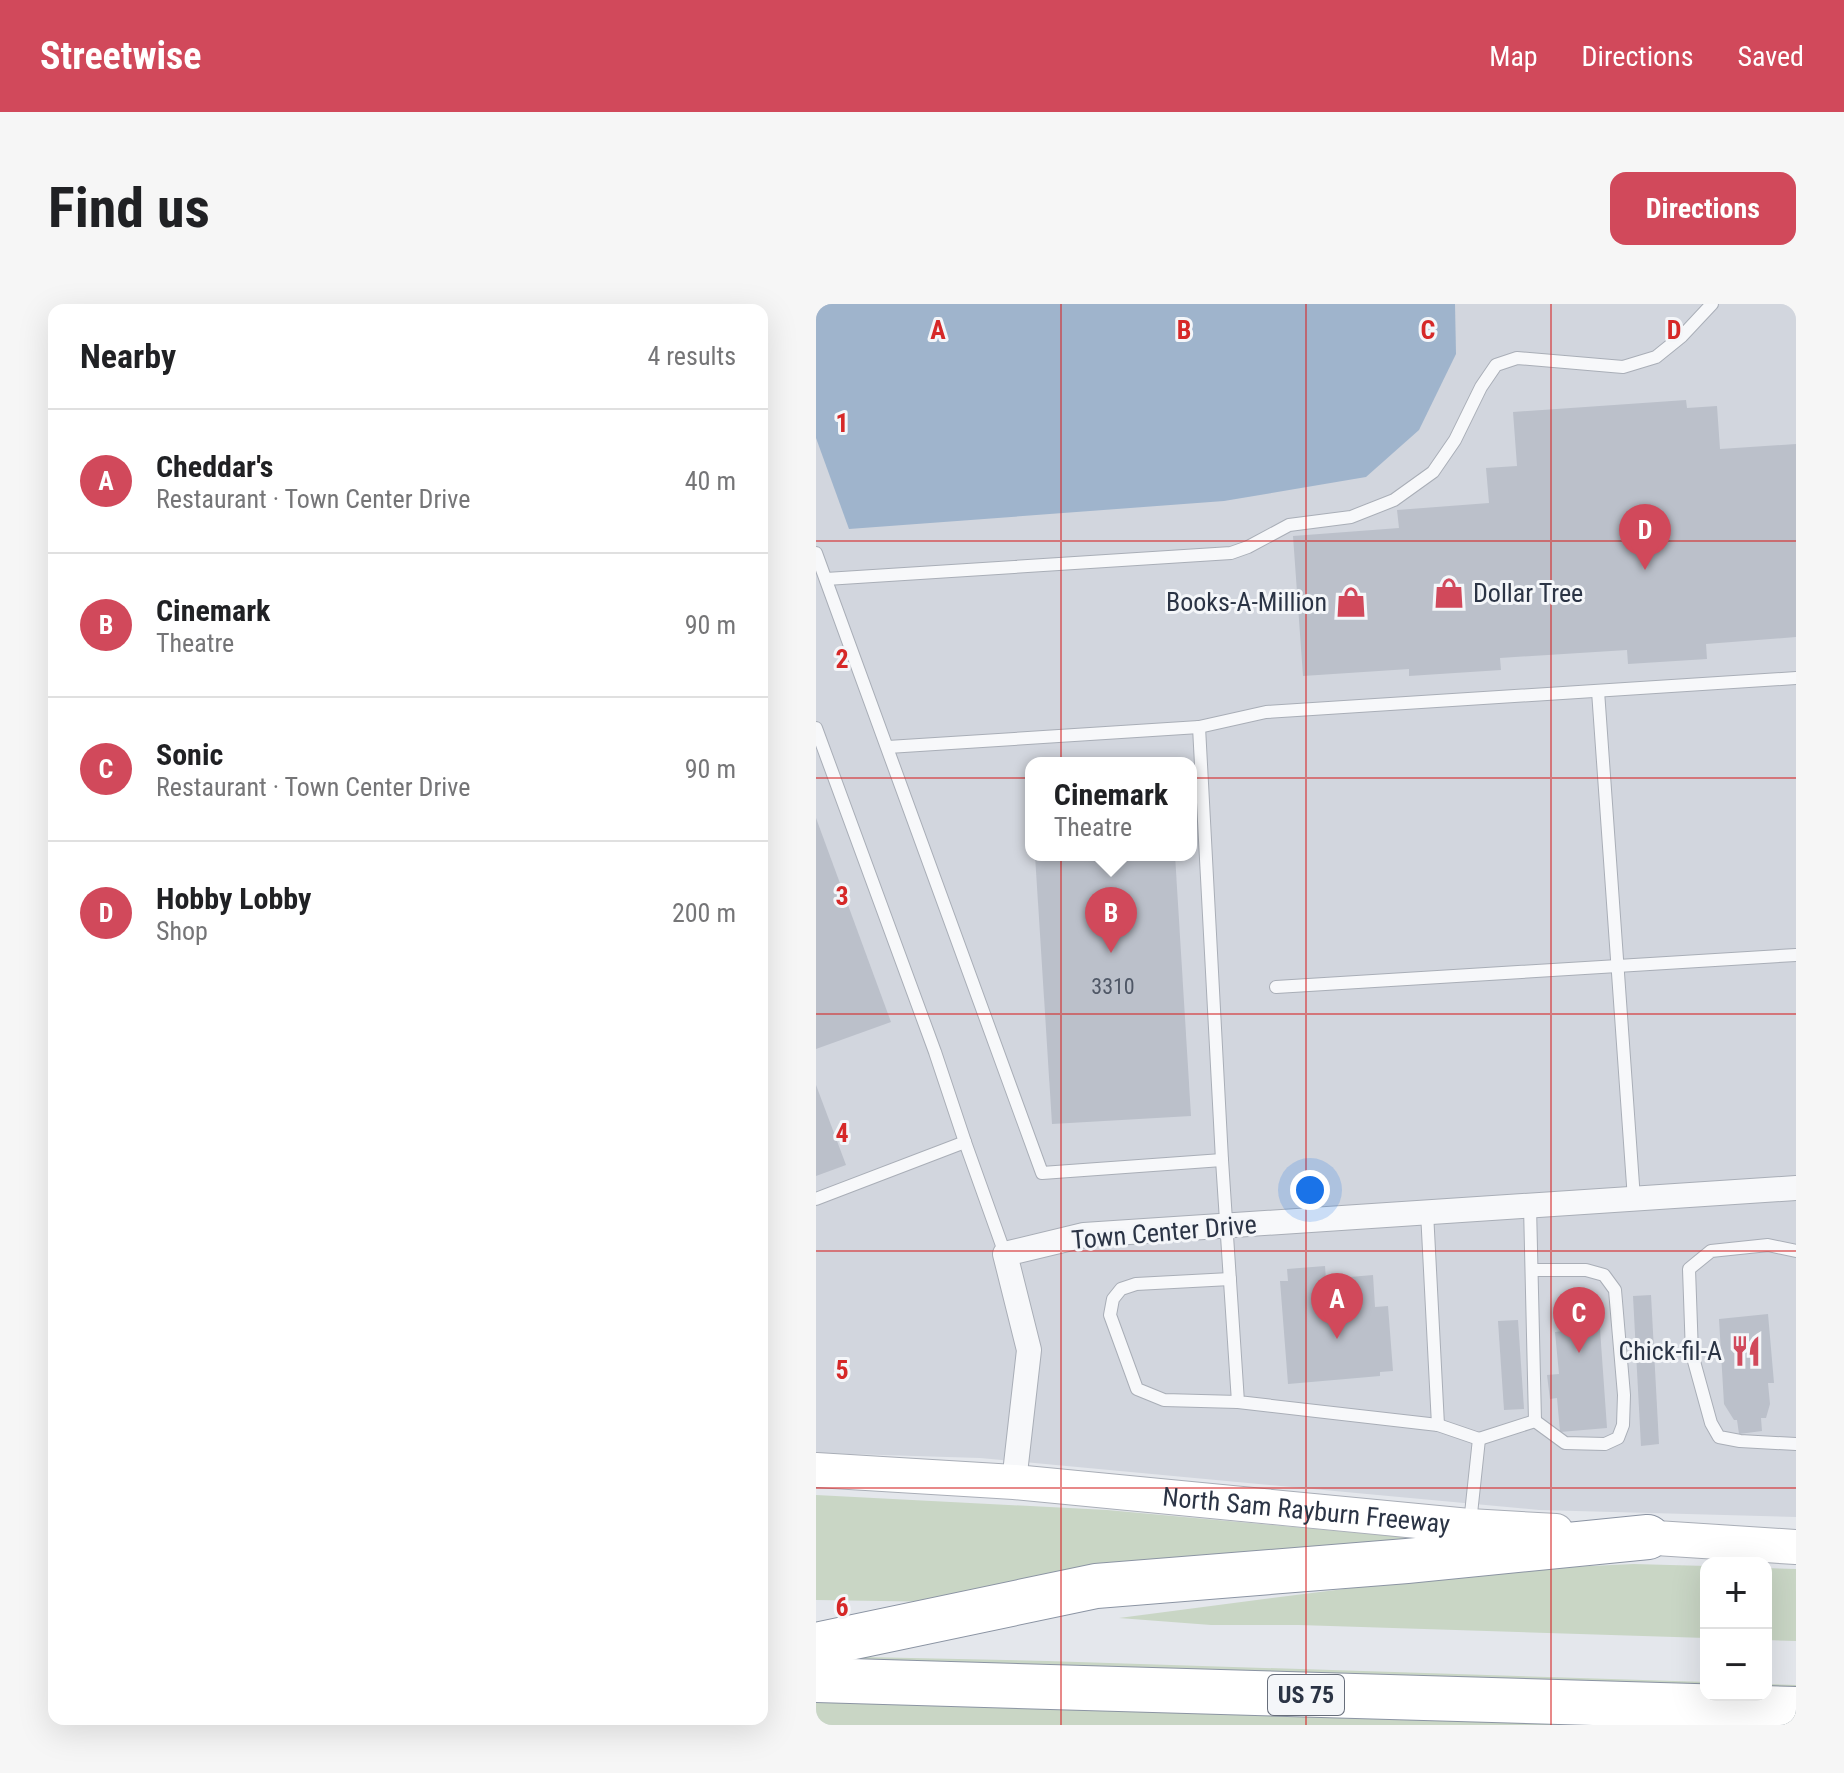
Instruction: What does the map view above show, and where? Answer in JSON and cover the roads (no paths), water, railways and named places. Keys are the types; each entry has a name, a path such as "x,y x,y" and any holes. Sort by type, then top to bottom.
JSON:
{"highway":[{"path":"816,1645 1096,1586 1407,1561 1648,1537"},
{"name":"US 75","path":"816,1680 1796,1709"},
{"name":"US 75","path":"816,1710 1282,1725"}],"main road":[{"name":"North Sam Rayburn Freeway","path":"816,1470 1014,1482 1469,1526 1796,1547"}],"street":[{"name":"Town Center Drive","path":"1005,1254 1084,1235 1796,1188"},
{"path":"1005,1254 1029,1350 1014,1482"}],"lane":[{"path":"826,579 1231,553 1289,525 1351,517 1394,500 1433,472 1455,440 1481,387 1496,365 1517,358 1623,367 1656,357 1682,336 1712,304"},
{"path":"816,553 1042,1173 1222,1160"},
{"path":"888,747 1199,727 1266,712 1796,678"},
{"path":"1598,691 1634,1199"},
{"path":"1199,727 1238,1402"},
{"path":"816,728 935,1052 1005,1254"},
{"path":"1276,987 1796,955"},
{"path":"816,1199 965,1142"},
{"path":"1530,1206 1535,1421"},
{"path":"1427,1212 1438,1425"},
{"path":"1796,1251 1768,1245 1711,1251 1689,1269 1692,1354 1711,1423 1719,1437 1796,1444"},
{"path":"1532,1270 1586,1270 1604,1275 1615,1290 1624,1395 1623,1425 1618,1438 1605,1444 1565,1443 1535,1421"},
{"path":"1230,1279 1136,1284 1121,1289 1113,1299 1110,1315 1137,1389 1164,1400 1238,1402 1438,1425 1479,1439 1535,1421"},
{"path":"1469,1526 1479,1439"}],"water":[{"path":"816,304 1455,304 1456,354 1419,430 1366,477 1224,501 849,529 816,438"}],"place":[{"name":"Hobby Lobby","path":"1645,570"},
{"name":"Dollar Tree","path":"1449,593"},
{"name":"Books-A-Million","path":"1351,602"},
{"name":"Cinemark","path":"1111,953"},
{"name":"Cheddar's","path":"1337,1339"},
{"name":"Chick-fil-A","path":"1746,1351"},
{"name":"Sonic","path":"1579,1353"}]}
